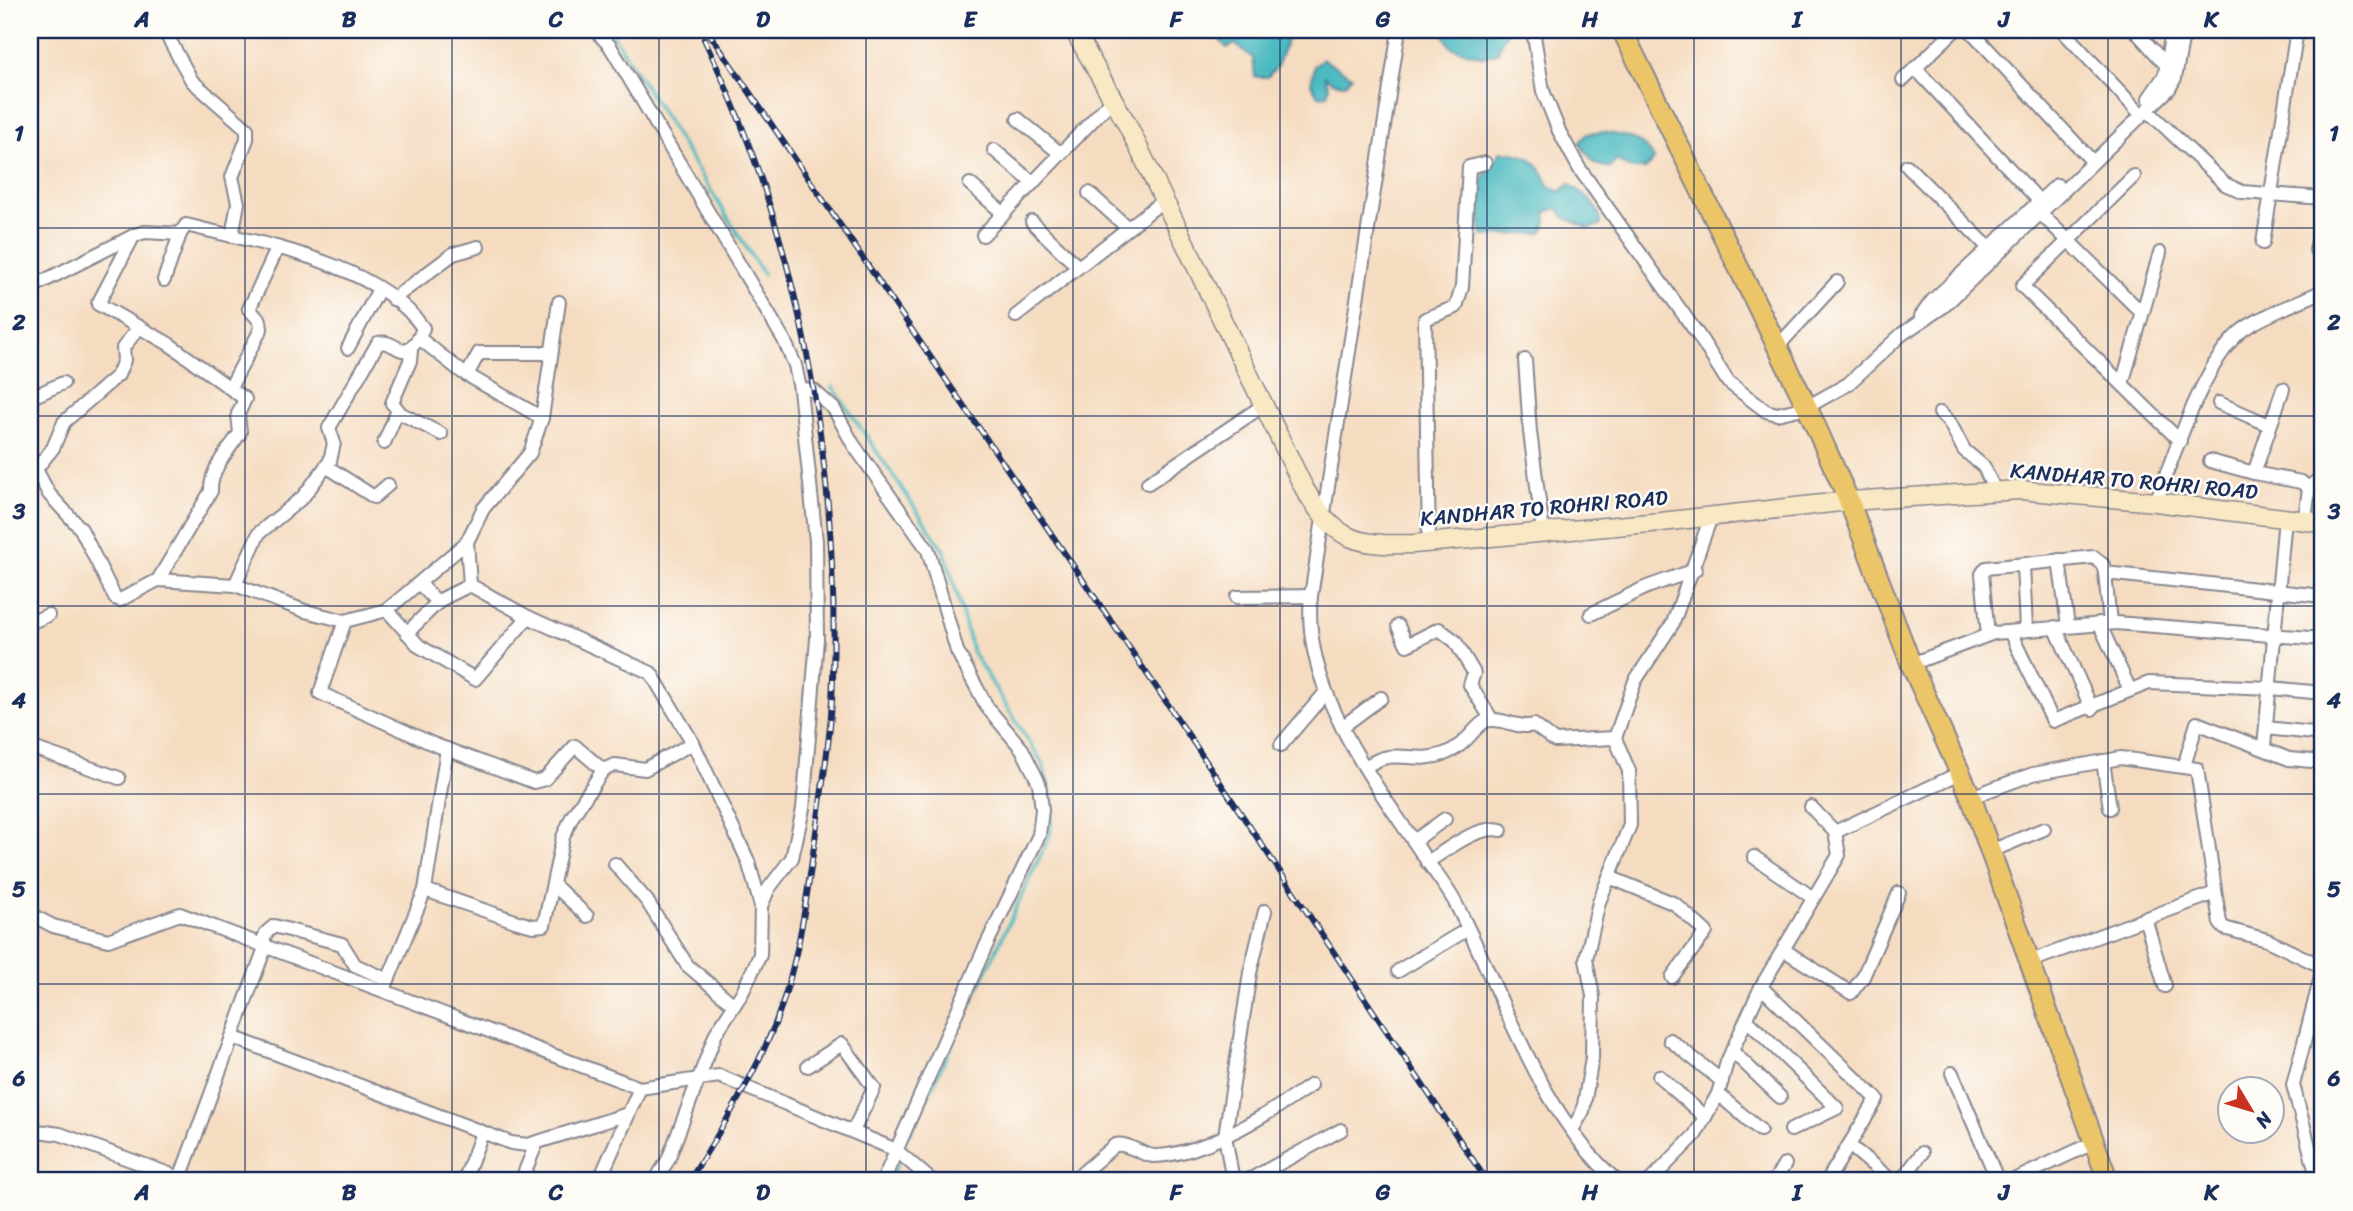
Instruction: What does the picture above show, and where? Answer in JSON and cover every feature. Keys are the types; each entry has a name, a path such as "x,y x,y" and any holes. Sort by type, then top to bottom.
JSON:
{"main road":[{"path":"1622,30 1807,408 1849,501 1912,664 1971,797 2108,1181"}],"street":[{"path":"164,30 192,81 247,129 247,139 232,177 238,203 232,236"},
{"path":"595,30 610,46 784,340 795,366 800,389 816,541 817,639 803,809 792,858 769,888 761,906"},
{"name":"KANDHAR TO ROHRI ROAD","path":"1074,30 1164,200 1322,518 1345,536 1375,545 1429,542 1849,501 2019,490 2156,502 2323,523"},
{"path":"1399,30 1311,596 1317,671 1342,727 1457,905 1526,1055 1591,1159 1617,1181"},
{"path":"1533,30 1543,91 1579,168 1699,336 1728,382 1766,411 1777,414 1807,408 1848,384 1915,324 1944,306 1992,252 2142,110 2169,89 2175,78 2184,30"},
{"path":"1903,80 1955,30"},
{"path":"1970,30 2090,159"},
{"path":"2062,30 2142,110 2225,184 2242,192 2323,198"},
{"path":"2135,30 2166,65"},
{"path":"2142,110 2162,83 2172,30"},
{"path":"2263,243 2297,30"},
{"path":"1915,68 2041,207 2068,242 2142,313"},
{"path":"983,235 1113,100"},
{"path":"1018,119 1061,154"},
{"path":"994,150 1033,183"},
{"path":"1429,542 1425,318 1456,307 1462,288 1469,167 1485,163"},
{"path":"1908,166 1992,252"},
{"path":"2134,176 2022,286 2180,441"},
{"path":"970,184 1004,214"},
{"path":"1089,193 1128,228"},
{"path":"1016,316 1164,200"},
{"path":"2316,250 2323,221"},
{"path":"1032,222 1078,267"},
{"path":"164,280 180,234 186,225 309,256 365,279 393,299 423,328 411,350 410,361 392,403 398,412 441,433"},
{"path":"30,288 135,235 145,232 180,234"},
{"path":"135,235 98,304 139,327 245,399 238,414 240,433 216,469 211,480 211,491 158,580 120,600 115,598 81,529 49,494 33,463 53,448 64,422 118,375 124,360 122,348 139,327"},
{"path":"393,299 453,254 478,247"},
{"path":"230,388 261,329 260,321 248,309 277,250"},
{"path":"2122,384 2160,253"},
{"path":"1777,347 1837,282"},
{"path":"348,348 379,289"},
{"path":"2156,502 2180,441 2218,361 2241,331 2323,291"},
{"path":"158,580 235,585 305,611 345,621 387,610 467,542 483,509 530,453 542,418 559,302"},
{"path":"419,338 467,375 542,418"},
{"path":"235,585 259,533 303,498 334,454 329,428 378,343 384,342 406,351 411,350"},
{"path":"467,375 479,352 551,353"},
{"path":"1525,360 1530,432 1543,532"},
{"path":"30,398 63,383"},
{"path":"800,389 814,390 834,410 853,444 928,550 957,651 987,707 1022,749 1039,783 1039,835 982,952 901,1152 883,1181"},
{"path":"2254,473 2283,389"},
{"path":"2219,403 2269,425"},
{"path":"1148,483 1264,405"},
{"path":"384,443 398,412"},
{"path":"1940,413 1950,423 1964,450 1984,467 1995,491"},
{"path":"2210,461 2284,481 2301,482 2309,488"},
{"path":"326,466 374,497 388,485"},
{"path":"2305,520 2309,488 2323,475"},
{"path":"1573,1130 1583,1111 1592,1058 1593,996 1586,959 1599,902 1630,825 1629,771 1615,738 1635,681 1673,623 1695,570 1712,514"},
{"path":"2264,747 2285,518"},
{"path":"467,542 470,585"},
{"path":"1988,635 1983,570 2094,557 2103,565 2105,573 2104,623 2130,690"},
{"path":"2059,560 2061,627 2092,709"},
{"path":"2023,564 2026,630"},
{"path":"1591,614 1647,587 1695,570"},
{"path":"2105,573 2323,596"},
{"path":"419,583 438,603"},
{"path":"407,633 438,603 470,585"},
{"path":"470,585 528,617 651,673 693,743 748,861 761,906 760,955 716,1033 668,1160 655,1181"},
{"path":"1237,597 1311,596"},
{"path":"387,610 419,646 475,679 486,670 528,617"},
{"path":"30,623 47,615"},
{"path":"345,621 320,693 447,749 540,782 575,746 603,771"},
{"path":"1912,664 1988,635 2104,623 2323,639"},
{"path":"1398,626 1408,645 1438,629 1455,641 1474,673 1470,685 1492,720"},
{"path":"2010,632 2053,721 2092,709 2149,683 2323,693"},
{"path":"1280,744 1326,692"},
{"path":"1342,727 1381,698"},
{"path":"1367,766 1387,755 1420,761 1444,754 1466,743 1485,721 1492,720 1518,726 1534,725 1555,741 1615,738"},
{"path":"2184,766 2197,723 2289,759 2323,762"},
{"path":"2266,728 2323,734"},
{"path":"425,890 533,926 544,925 564,837 572,817 603,771 615,765 645,769 693,743"},
{"path":"30,747 119,778"},
{"path":"386,985 425,890 447,749"},
{"path":"1971,797 2033,774 2121,758 2197,769 2215,893 2224,928 2267,940 2323,968 2293,1085 2318,1181"},
{"path":"2103,761 2110,808"},
{"path":"1835,832 1960,773"},
{"path":"1650,1181 1695,1135 1718,1094 1732,1051 1761,987 1839,855 1835,832 1811,807"},
{"path":"1414,841 1445,819"},
{"path":"1427,862 1472,836 1494,829 1501,831"},
{"path":"1991,851 2044,830"},
{"path":"1754,857 1813,898"},
{"path":"615,864 647,901 687,965 734,1005"},
{"path":"1609,877 1675,904 1706,932 1672,977"},
{"path":"554,885 587,916"},
{"path":"1784,950 1851,993 1863,977 1899,893"},
{"path":"2031,961 2215,893"},
{"path":"1233,1181 1225,1136 1250,973 1265,911"},
{"path":"30,914 54,926 108,940 180,914 386,985 640,1088 719,1076 901,1152 932,1181"},
{"path":"2144,918 2165,986"},
{"path":"30,1130 60,1134 183,1180 266,933 274,926 298,930 342,944 355,965 386,985"},
{"path":"1398,971 1468,929"},
{"path":"1761,987 1877,1099 1827,1181"},
{"path":"1746,1020 1837,1108 1791,1130"},
{"path":"232,1037 511,1143 528,1145 628,1114"},
{"path":"1670,1040 1722,1081"},
{"path":"808,1066 842,1044 874,1088 853,1131"},
{"path":"1732,1051 1780,1097"},
{"path":"1952,1073 1998,1181"},
{"path":"1659,1076 1705,1117"},
{"path":"1073,1181 1115,1145 1122,1143 1153,1156 1170,1154 1225,1136 1311,1085"},
{"path":"599,1181 640,1088"},
{"path":"1718,1094 1760,1130"},
{"path":"1247,1181 1341,1130"},
{"path":"464,1181 482,1133"},
{"path":"522,1181 537,1142"},
{"path":"2012,1181 2095,1142"},
{"path":"1849,1144 1892,1181"},
{"path":"1901,1181 1922,1153"},
{"path":"1774,1181 1785,1164"}],"water":[{"path":"1224,30 1301,30 1298,35 1288,38 1277,66 1268,77 1255,77 1253,58 1235,44 1227,48 1219,39"},
{"path":"1441,30 1509,30 1500,43 1498,53 1483,57 1451,47"},
{"path":"1323,59 1352,76 1345,84 1335,83 1325,77 1329,87 1327,95 1318,96 1311,84 1314,66"},
{"path":"1604,132 1639,142 1654,159 1646,169 1632,169 1616,160 1610,168 1595,164 1579,143 1587,134"},
{"path":"1501,152 1525,156 1537,164 1549,186 1560,192 1570,184 1595,206 1601,224 1589,229 1564,217 1558,208 1546,212 1547,222 1542,233 1483,236 1478,211 1478,191 1486,172"}],"waterway":[{"path":"610,30 763,274"},
{"path":"833,387 945,552 973,653 1043,764 1053,805 1050,835 910,1134"},
{"path":"890,1181 900,1157"}],"railway":[{"path":"707,30 1169,706 1487,1181"},
{"path":"689,1181 756,1065 775,1024 790,977 813,856 829,735 833,677 829,513 820,432 806,350 788,270 765,191 737,114 704,39"}]}
